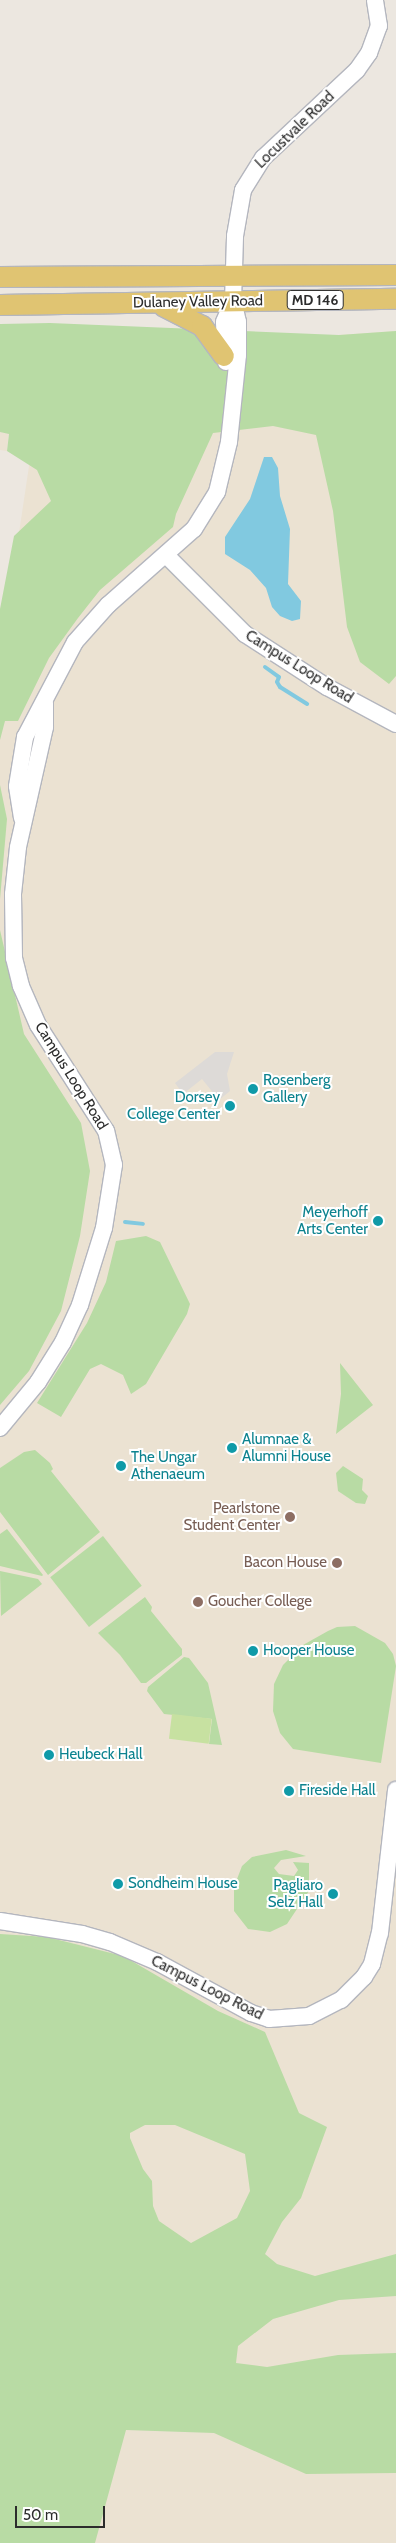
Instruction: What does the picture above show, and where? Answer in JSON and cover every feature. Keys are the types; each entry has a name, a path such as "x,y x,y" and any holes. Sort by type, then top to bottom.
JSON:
{"main road":[{"name":"Dulaney Valley Road","path":"0,277 396,276"},
{"name":"Dulaney Valley Road","path":"0,304 396,299"},
{"path":"154,302 198,322 224,356"}],"street":[{"name":"Locustvale Road","path":"233,301 238,211 247,180 264,158 357,70 370,53 379,26 375,0"},
{"name":"Campus Loop Road","path":"233,301 224,322 224,356 233,389"},
{"name":"Campus Loop Road","path":"0,1428 38,1382 63,1342 80,1306 104,1228 114,1165 112,1147 106,1130 38,1025 17,972 12,941 13,894 22,818 44,734 45,703 65,659 86,629 108,605 167,556 194,530 217,492 229,442 238,347 238,322 233,301"},
{"name":"Campus Loop Road","path":"167,556 245,634 327,687 396,724"},
{"name":"Campus Loop Road","path":"0,1921 82,1934 110,1942 156,1962 251,2014 269,2019 309,2016 341,2000 364,1977 372,1964 380,1933 396,1790"}],"shaded area":[{"name":"Goucher College","path":"396,331 396,2543 0,2543 0,660 36,419 339,335"},
{"path":"0,432 9,433 7,451 0,450"},
{"path":"215,1052 234,1052 227,1074 230,1091 219,1100 202,1079 183,1094 175,1083"}],"green space":[{"path":"50,323 339,335 396,331 396,676 389,684 360,662 347,627 333,511 316,435 273,426 213,433 176,514 173,527 100,590 49,658 18,721 5,721 0,740 0,609 14,536 51,501 37,470 7,451 9,434 0,432 0,324"},
{"path":"0,785 7,819 0,899"},
{"path":"0,930 24,1034 81,1123 90,1171 80,1236 61,1311 29,1371 0,1405"},
{"path":"146,1236 160,1242 190,1304 187,1314 146,1384 131,1394 123,1375 101,1364 90,1369 61,1417 37,1403 87,1323 106,1282 116,1241"},
{"path":"340,1363 373,1405 336,1434 341,1394"},
{"path":"35,1450 50,1463 53,1469 51,1471 100,1532 48,1575 0,1512 0,1468 24,1452"},
{"path":"343,1466 363,1479 362,1490 368,1496 365,1504 356,1503 338,1491 336,1473"},
{"path":"7,1529 42,1576 0,1566 0,1534"},
{"path":"103,1536 142,1586 89,1627 50,1577"},
{"path":"0,1571 38,1579 42,1584 1,1616"},
{"path":"145,1597 152,1607 151,1611 182,1649 182,1655 146,1683 141,1683 120,1655 98,1633"},
{"path":"355,1626 385,1643 393,1654 396,1666 381,1763 293,1749 280,1733 273,1711 274,1684 283,1665 303,1645 328,1631 337,1627"},
{"path":"184,1657 189,1658 208,1683 222,1745 209,1744 212,1719 164,1714 147,1691 148,1687"},
{"path":"172,1714 212,1719 209,1744 169,1739"},
{"path":"286,1850 306,1856 281,1860 274,1868 279,1874 294,1876 298,1870 293,1862 309,1863 309,1891 287,1924 270,1932 248,1929 234,1911 234,1887 242,1866 252,1857"},
{"path":"0,1934 47,1937 123,1956 218,2011 265,2032 299,2113 327,2127 301,2198 282,2222 265,2254 277,2264 315,2276 396,2254 396,2296 339,2300 273,2319 238,2346 236,2363 267,2367 338,2355 396,2353 396,2473 306,2474 214,2433 126,2430 95,2543 0,2543","holes":["145,2125 175,2125 245,2154 250,2191 237,2218 191,2243 159,2221 153,2206 152,2181 143,2169 130,2138 130,2133"]}],"water":[{"path":"264,457 272,457 278,468 280,496 290,529 288,584 301,601 300,619 292,621 280,616 272,607 266,588 250,570 225,554 225,537 250,499"}],"waterway":[{"path":"265,667 279,677 277,682 280,687 307,704"},
{"path":"125,1222 143,1224"}],"place":[{"name":"Rosenberg Gallery","path":"253,1089"},
{"name":"Dorsey College Center","path":"230,1106"},
{"name":"Meyerhoff Arts Center","path":"378,1221"},
{"name":"Alumnae & Alumni House","path":"232,1448"},
{"name":"The Ungar Athenaeum","path":"121,1466"},
{"name":"Pearlstone Student Center","path":"290,1517"},
{"name":"Bacon House","path":"337,1563"},
{"name":"Goucher College","path":"198,1602"},
{"name":"Hooper House","path":"253,1651"},
{"name":"Heubeck Hall","path":"49,1755"},
{"name":"Fireside Hall","path":"289,1791"},
{"name":"Sondheim House","path":"118,1884"},
{"name":"Pagliaro Selz Hall","path":"333,1894"}]}
